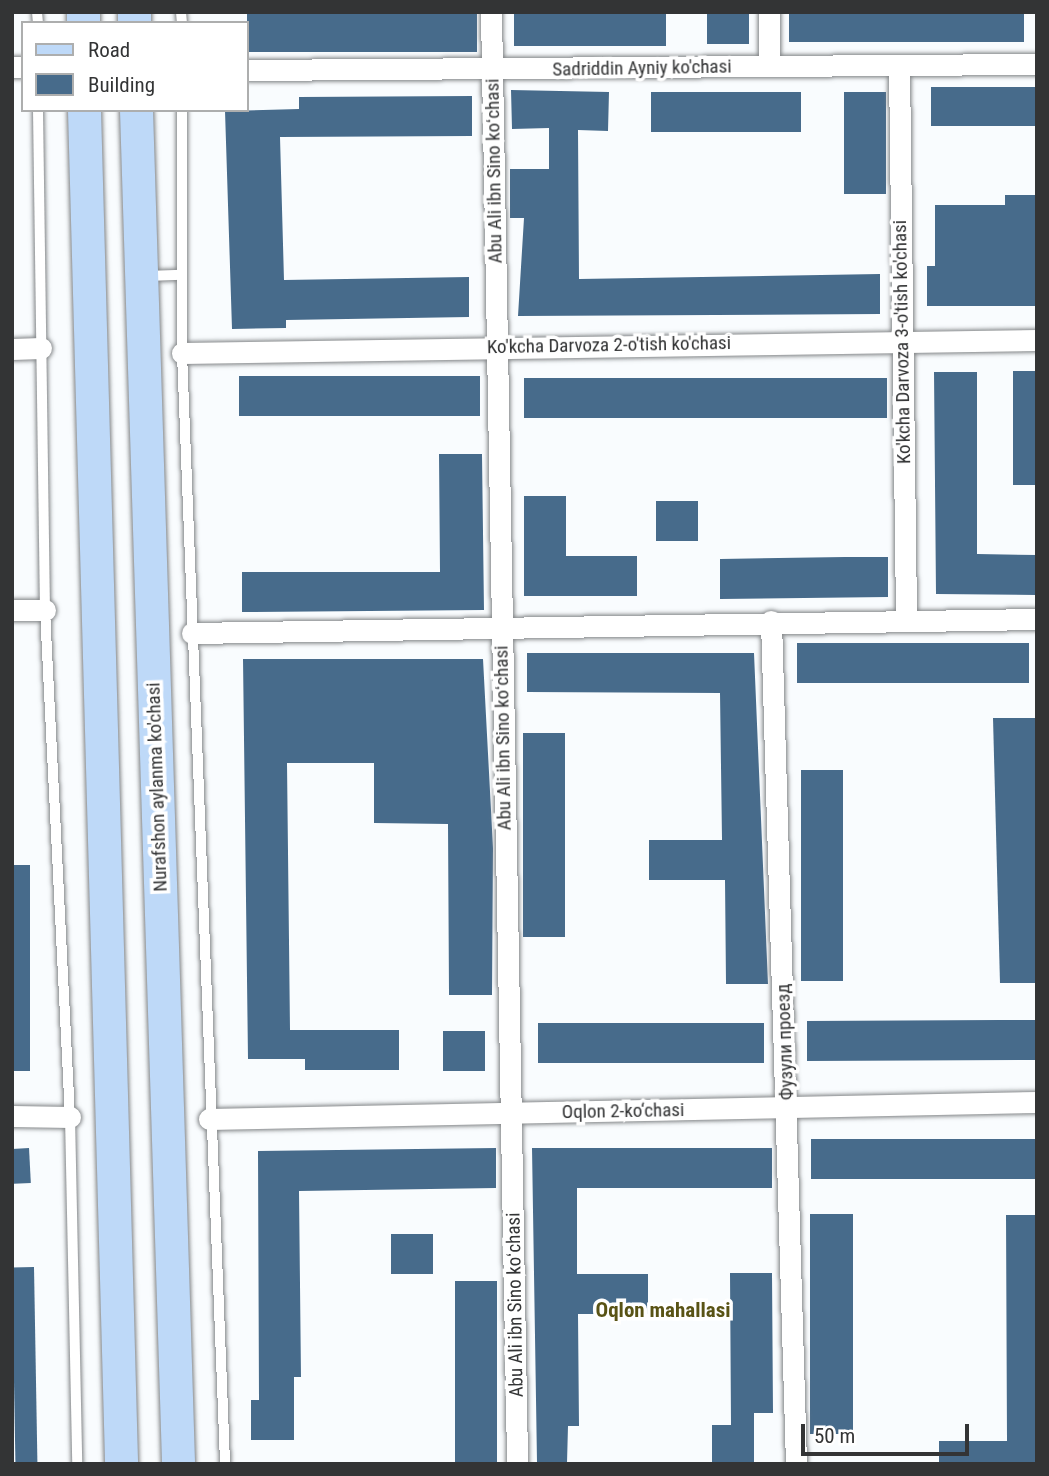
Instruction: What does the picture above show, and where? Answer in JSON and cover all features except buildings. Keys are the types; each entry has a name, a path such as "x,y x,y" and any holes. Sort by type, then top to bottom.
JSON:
{"main road":[{"path":"84,112 121,1464"},
{"name":"Nurafshon aylanma ko'chasi","path":"136,112 178,1464"},
{"path":"90,361 145,359"}],"street":[{"name":"Abu Ali ibn Sino koʻchasi","path":"491,12 517,1464"},
{"path":"769,12 769,65"},
{"name":"Sadriddin Ayniy ko'chasi","path":"248,70 492,71 769,65 1037,64"},
{"name":"Ko'kcha Darvoza 3-o'tish ko'chasi","path":"899,66 906,618"},
{"name":"Ko'kcha Darvoza 2-o'tish ko'chasi","path":"182,353 1037,340"},
{"path":"12,349 41,348"},
{"path":"12,610 45,611"},
{"path":"192,633 500,624 906,618 1037,619"},
{"name":"Фузули проезд","path":"771,621 788,1107 796,1464"},
{"name":"Oqlon 2-ko‘chasi","path":"209,1119 1037,1102"},
{"path":"12,1116 70,1117"}],"lane":[{"path":"38,112 45,611 70,1117 78,1464"},
{"path":"182,112 182,353 209,1119 225,1464"},
{"path":"141,276 182,275"}],"district":[{"name":"Oqlon mahallasi","path":"663,1310"}]}
